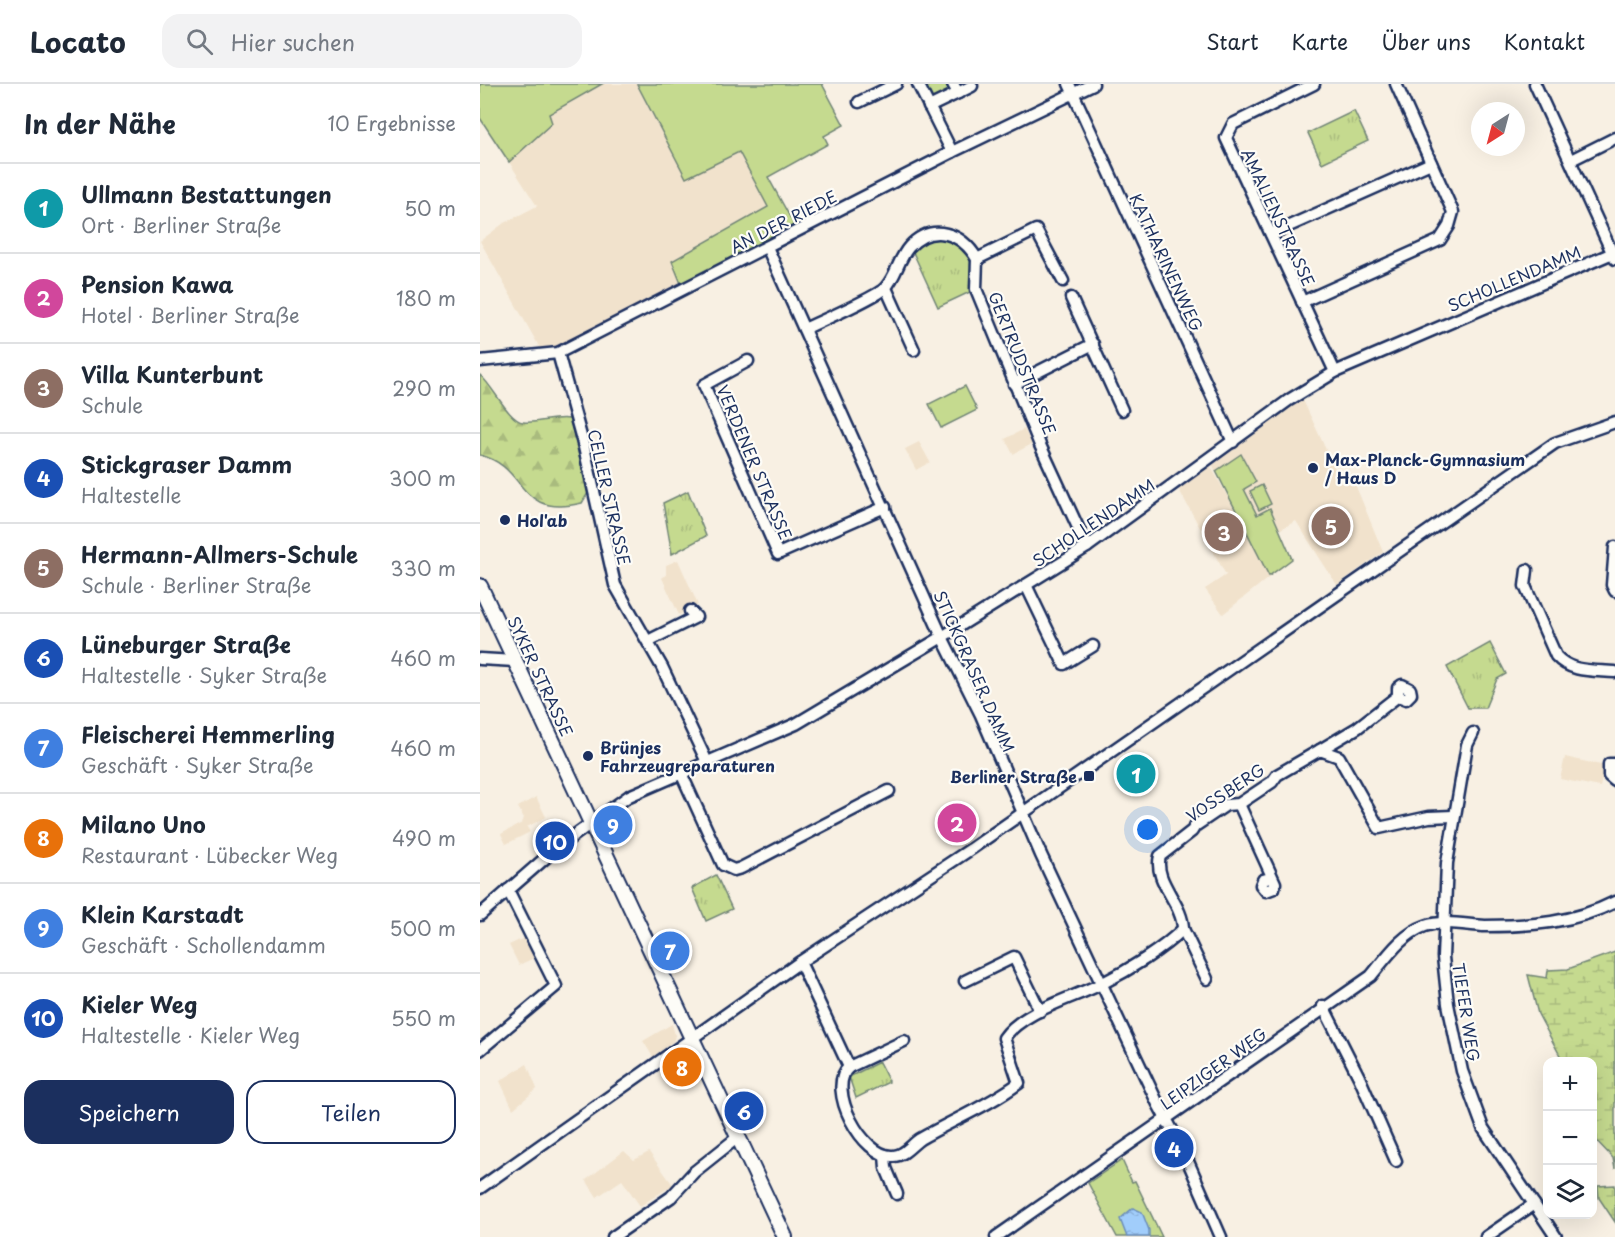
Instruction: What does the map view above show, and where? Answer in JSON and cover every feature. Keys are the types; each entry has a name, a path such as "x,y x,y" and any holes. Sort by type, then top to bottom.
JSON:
{"main road":[{"name":"SYKER STRASSE","path":"480,586 785,1237"}],"street":[{"path":"860,102 896,84"},
{"path":"918,84 952,152"},
{"name":"AN DER RIEDE","path":"480,360 558,352 1072,89 1093,84"},
{"name":"AMALIENSTRASSE","path":"1314,84 1233,124 1228,133 1227,144 1335,372"},
{"path":"1302,302 1440,240 1449,226 1453,212 1396,84"},
{"path":"1535,84 1614,255"},
{"path":"929,107 955,88 972,86"},
{"name":"KATHARINENWEG","path":"1072,89 1233,442"},
{"path":"1571,160 1615,138"},
{"path":"1271,234 1431,163"},
{"path":"804,329 886,288 908,248 923,236 935,232 949,234 962,240 977,259 1036,230 1063,281"},
{"name":"STICKGRASER DAMM","path":"767,247 942,636 981,716 1022,813 1221,1237"},
{"name":"SCHOLLENDAMM","path":"480,915 590,822 629,796 796,724 1087,547 1289,400 1335,372 1614,255"},
{"name":"GERTRUDSTRASSE","path":"977,259 976,289 1014,384 1087,547"},
{"path":"886,288 914,350"},
{"path":"1071,298 1122,410"},
{"path":"1014,384 1093,344"},
{"name":"CELLER STRASSE","path":"558,352 584,447 615,585 648,641 707,762"},
{"name":"VERDENER STRASSE","path":"748,361 704,385 778,554 885,507"},
{"path":"480,1188 800,962 1022,813 1556,443 1615,422"},
{"path":"1615,547 1612,585 1615,591"},
{"path":"1527,570 1525,586 1556,656 1563,664 1574,668 1615,672"},
{"path":"1026,585 1064,664 1093,646"},
{"path":"648,641 696,617 690,610"},
{"path":"480,659 515,661"},
{"name":"VOSSBERG","path":"1183,929 1183,919 1160,874 1158,863 1160,856 1226,805 1239,804 1272,782 1277,775 1357,728 1398,696"},
{"name":"TIEFER WEG","path":"1473,733 1467,745 1453,816 1447,863 1444,982 1462,1071 1472,1102 1484,1128 1556,1237"},
{"path":"1340,736 1339,757 1379,828 1429,817 1453,816"},
{"path":"1320,750 1339,757"},
{"path":"1615,764 1608,764 1609,776 1615,781"},
{"path":"681,773 723,865 734,870 889,791"},
{"path":"1239,804 1269,867 1270,878"},
{"path":"480,1050 556,986 508,890"},
{"name":"LEIPZIGER WEG","path":"996,1237 1168,1120 1323,1006 1371,976 1409,936 1425,926 1444,924 1536,925 1569,920 1615,902"},
{"path":"904,1041 849,1067 845,1071 842,1084 848,1116 860,1136 885,1155 897,1156 905,1152 919,1140 997,1100 1019,1083 1004,1038 1009,1030 1040,1011 1103,983 1147,957 1183,929 1207,979"},
{"path":"965,981 1014,957 1040,1011"},
{"path":"800,962 849,1067"},
{"path":"1323,1006 1359,1077 1396,1161"},
{"path":"613,1237 670,1197 699,1167 738,1137"},
{"path":"885,1155 886,1168 897,1194"},
{"path":"1486,1237 1534,1204"}],"shaded area":[{"path":"602,84 637,84 686,177 739,152 768,207 673,261 682,286 559,348 541,350 480,241 504,223 537,206 509,162 552,123 548,115"},
{"path":"1302,398 1342,484 1353,479 1383,552 1337,585 1296,521 1279,530 1292,559 1223,614 1205,589 1226,575 1178,488 1210,465 1234,508 1212,464"},
{"path":"1024,429 1032,444 1013,454 1005,439"},
{"path":"919,442 930,462 916,470 905,449"},
{"path":"678,560 698,605 679,615 662,578 666,575 666,565"},
{"path":"1565,757 1605,766 1600,787 1560,779"},
{"path":"536,797 546,817 527,827 530,832 506,844 501,834 522,823 524,818 518,807"},
{"path":"526,937 536,957 519,965 509,945"},
{"path":"672,1024 674,1040 653,1057 643,1041"},
{"path":"527,1064 537,1089 513,1109 500,1081"},
{"path":"624,1151 634,1160 649,1152 673,1185 640,1206 622,1180 597,1197 586,1180"}],"green space":[{"path":"480,84 602,84 549,114 552,123 509,162 480,118"},
{"path":"637,84 822,84 844,125 824,136 828,144 768,177 796,228 682,286 672,261 768,207 739,152 686,178"},
{"path":"923,84 949,84 951,88 950,92 934,101 928,99"},
{"path":"1354,111 1368,141 1322,163 1308,133"},
{"path":"943,237 961,247 969,257 972,291 938,307 912,250 923,240"},
{"path":"480,375 512,416 518,420 529,422 558,418 570,419 588,493 582,503 560,506 545,504 533,498 496,461 480,455"},
{"path":"965,386 977,410 941,428 929,404"},
{"path":"1241,454 1256,482 1244,489 1257,515 1270,508 1292,559 1269,576 1216,471"},
{"path":"1262,485 1271,504 1259,510 1250,491"},
{"path":"688,491 706,536 672,554 663,503"},
{"path":"1490,643 1506,674 1497,679 1485,708 1468,708 1447,667"},
{"path":"716,875 732,909 706,921 692,888"},
{"path":"1615,952 1615,1169 1613,1158 1597,1141 1597,1057 1561,1057 1538,1014 1528,975 1547,978 1548,970 1568,969"},
{"path":"879,1062 889,1082 856,1098 849,1077"},
{"path":"1122,1160 1132,1182 1135,1181 1162,1237 1117,1237 1088,1183"},
{"path":"1615,1185 1615,1222 1599,1198 1598,1186"}],"water":[{"path":"1133,1208 1142,1212 1149,1230 1149,1237 1127,1237 1120,1219"}],"place":[{"name":"Max-Planck-Gymnasium / Haus D","path":"1313,468"},
{"name":"Hol'ab","path":"505,520"},
{"name":"Hermann-Allmers-Schule","path":"1331,526"},
{"name":"Villa Kunterbunt","path":"1224,532"},
{"name":"Brünjes Fahrzeugreparaturen","path":"588,756"},
{"name":"Ullmann Bestattungen","path":"1136,774"},
{"name":"Berliner Straße","path":"1089,776"},
{"name":"Pension Kawa","path":"957,823"},
{"name":"Klein Karstadt","path":"613,825"},
{"name":"Kieler Weg","path":"555,841"},
{"name":"Fleischerei Hemmerling","path":"670,951"},
{"name":"Milano Uno","path":"682,1067"},
{"name":"Lüneburger Straße","path":"744,1111"},
{"name":"Stickgraser Damm","path":"1174,1148"}]}
